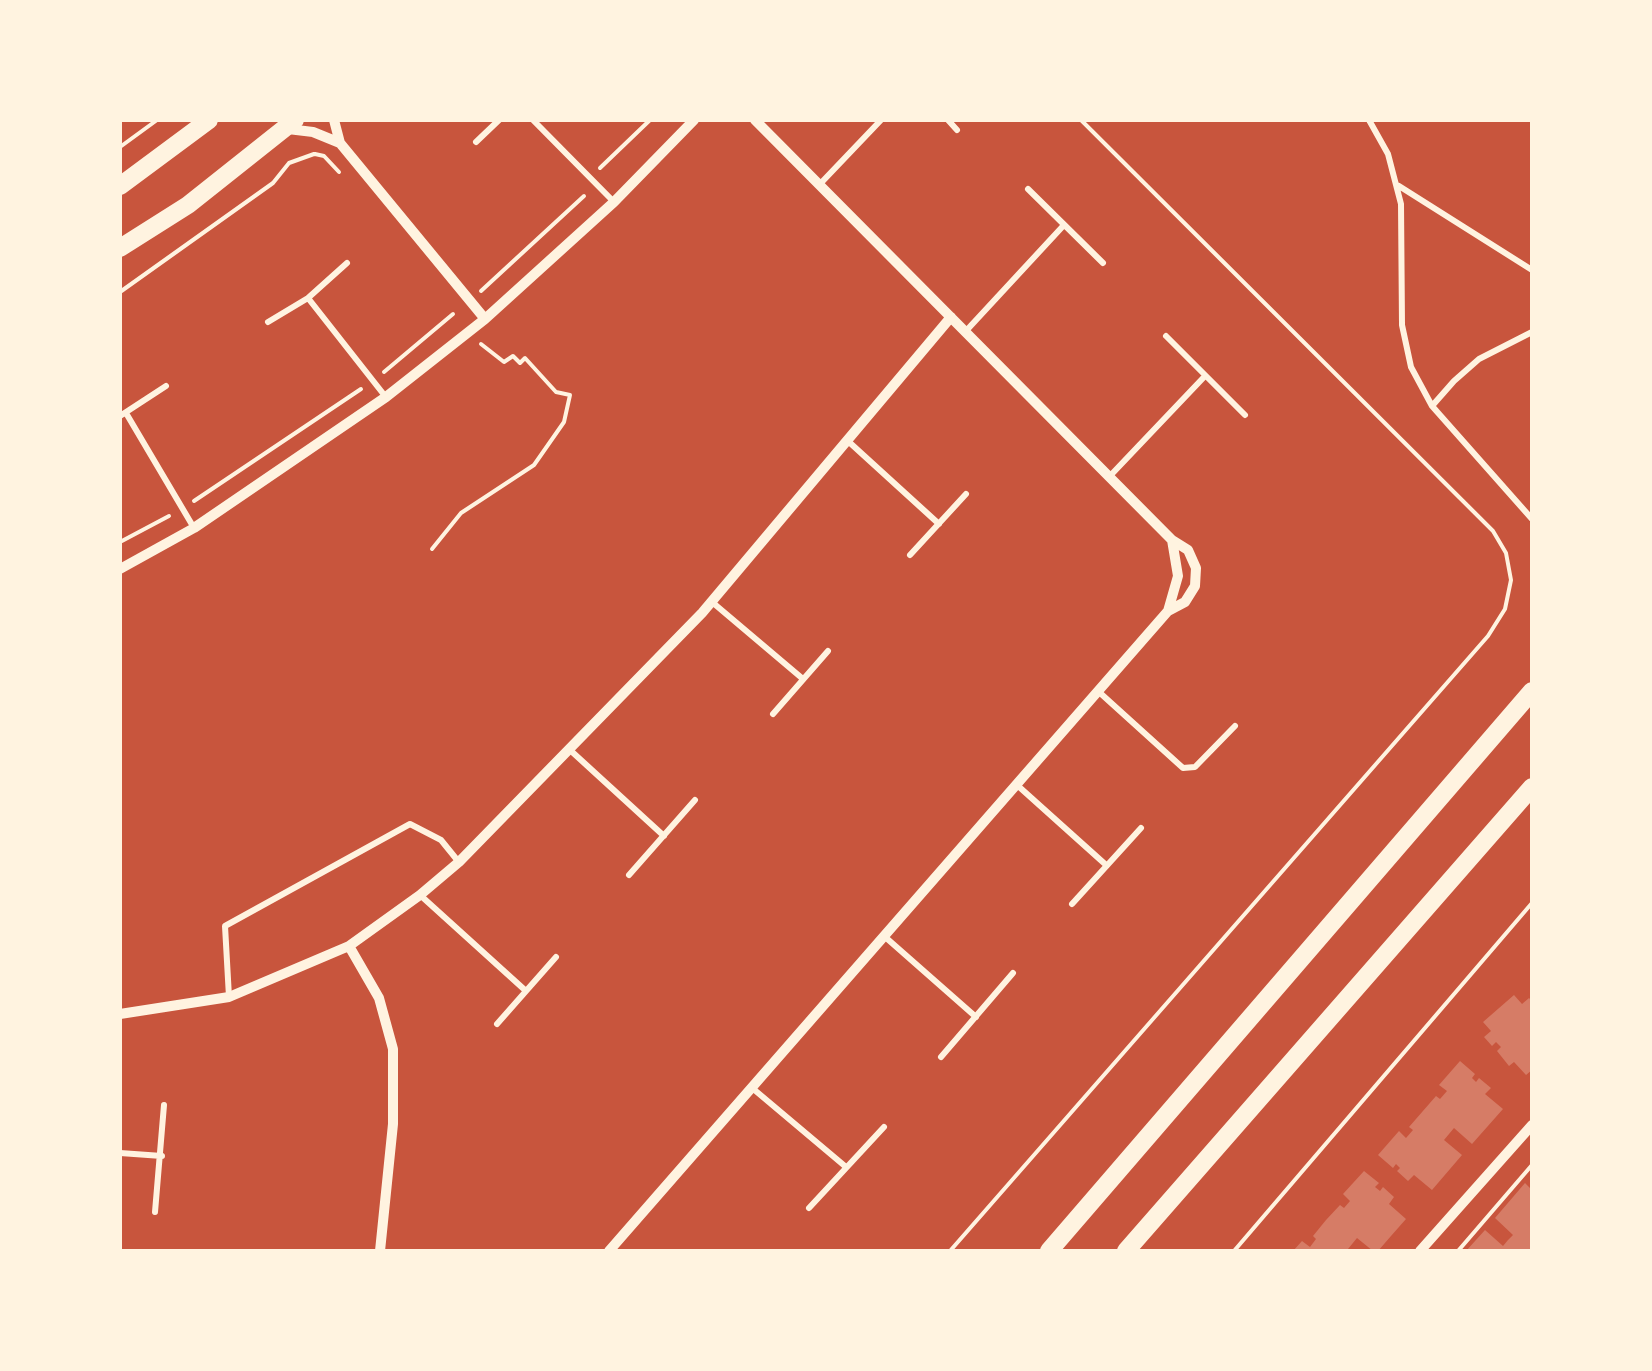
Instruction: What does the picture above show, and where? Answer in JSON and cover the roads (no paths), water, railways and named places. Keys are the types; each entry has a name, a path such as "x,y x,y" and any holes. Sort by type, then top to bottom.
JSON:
{"street":[{"path":"120,186 209,120"},
{"path":"334,120 340,142 485,319"},
{"path":"120,568 194,528 386,397 485,319 614,202 694,120"},
{"path":"612,1250 750,1086 1168,611 1185,602 1196,577 1188,550 1172,540 754,120"},
{"path":"120,248 188,206 289,124 340,142"},
{"path":"120,1014 229,997 349,946 420,895 459,862 712,602 951,317"},
{"path":"1168,611 1178,576 1172,540"},
{"path":"1049,1251 1532,691"},
{"path":"1126,1251 1532,786"},
{"path":"349,946 379,998 393,1049 393,1124 380,1251"},
{"path":"1420,1251 1532,1125"}],"lane":[{"path":"476,142 500,120"},
{"path":"533,120 614,202"},
{"path":"819,185 881,120"},
{"path":"948,120 957,130"},
{"path":"1369,120 1388,154 1398,185 1402,325 1419,387 1532,518"},
{"path":"1398,185 1532,270"},
{"path":"1028,189 1103,263"},
{"path":"965,332 1064,225"},
{"path":"268,322 308,298 347,263"},
{"path":"308,298 386,397"},
{"path":"1432,406 1479,359 1532,332"},
{"path":"1166,336 1245,415"},
{"path":"1109,477 1205,376"},
{"path":"166,386 123,415 194,528"},
{"path":"849,442 938,524"},
{"path":"910,555 966,494"},
{"path":"712,602 803,679"},
{"path":"773,714 828,651"},
{"path":"1098,691 1183,768 1194,767 1235,726"},
{"path":"569,749 664,836"},
{"path":"1016,784 1106,864"},
{"path":"629,875 696,800"},
{"path":"229,997 225,926 410,824 440,840 459,862"},
{"path":"1072,904 1141,828"},
{"path":"420,895 526,991"},
{"path":"883,936 976,1017"},
{"path":"497,1024 556,957"},
{"path":"941,1057 1013,972"},
{"path":"750,1086 846,1166"},
{"path":"155,1212 164,1105"},
{"path":"810,1208 884,1127"},
{"path":"120,1153 162,1156"}]}
